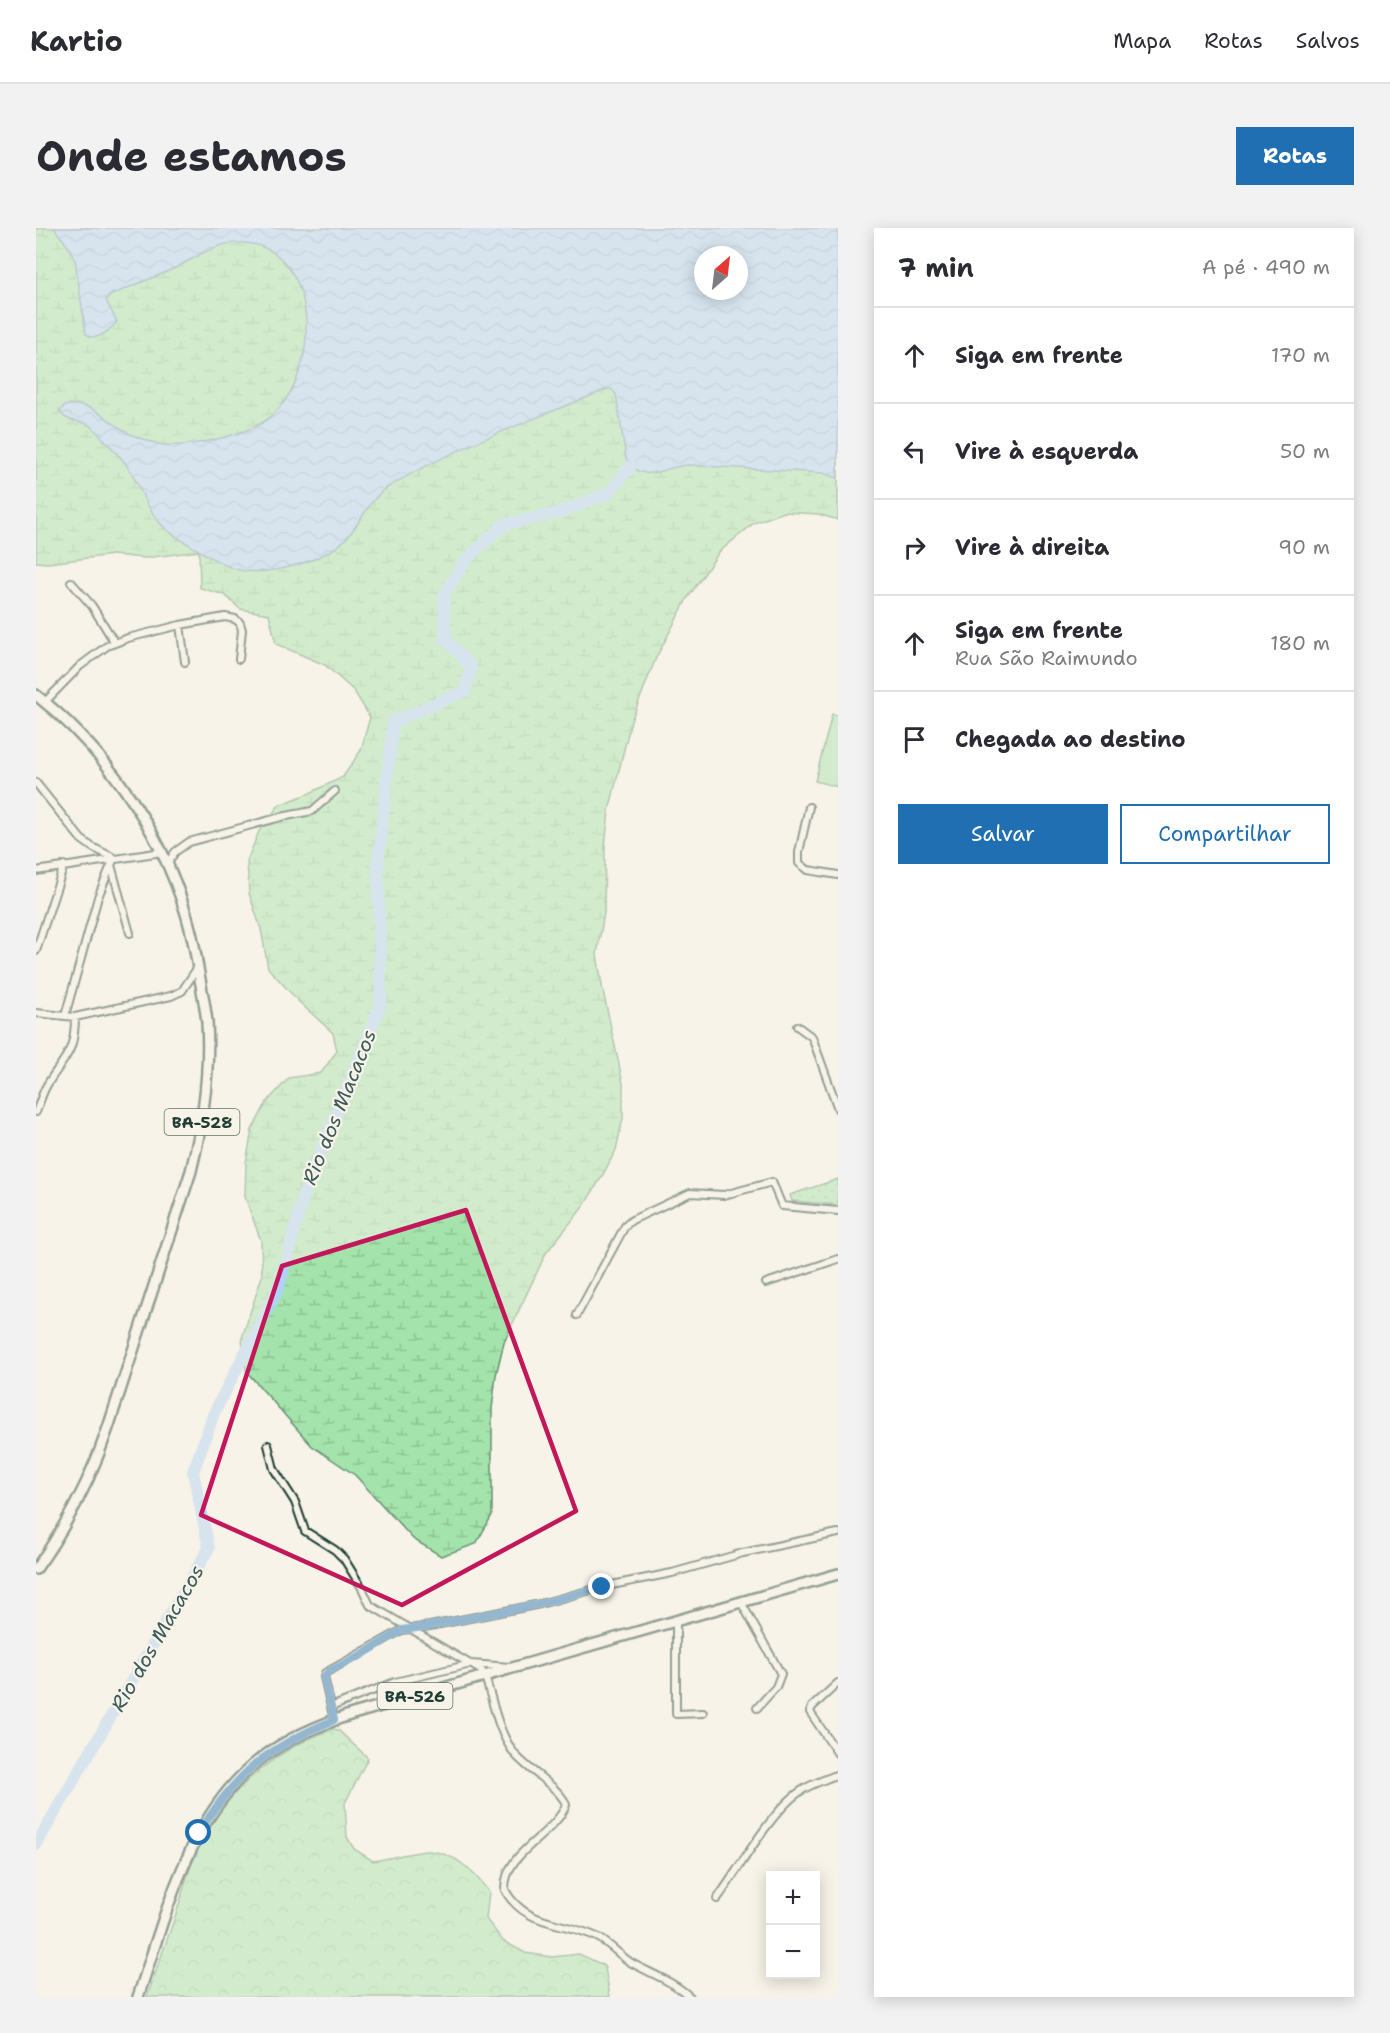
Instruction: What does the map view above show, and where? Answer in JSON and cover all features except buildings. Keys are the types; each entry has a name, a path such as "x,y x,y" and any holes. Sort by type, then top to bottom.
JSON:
{"main road":[{"name":"BA-528","path":"36,696 91,745 129,795 162,852 181,898 191,932 207,1024 207,1066 200,1132 191,1171 93,1470 73,1513 36,1569"},
{"name":"BA-526","path":"138,1997 181,1873 199,1833 231,1786 262,1757 294,1737 334,1720 838,1574"}],"street":[{"path":"71,582 92,606 116,643"},
{"path":"45,702 92,656 128,638 180,625 225,617 235,619 243,630 239,659"},
{"path":"180,625 185,662"},
{"path":"37,786 81,838 112,861 130,933"},
{"path":"167,865 175,852 189,843 312,811 335,791"},
{"path":"809,807 799,852 800,863 808,870 838,875"},
{"path":"36,871 162,852"},
{"path":"65,1016 98,897 112,861"},
{"path":"36,951 64,866"},
{"path":"36,1013 75,1017 171,996 182,991 198,968"},
{"path":"36,1112 46,1087 68,1057 75,1034 75,1017"},
{"path":"797,1026 812,1037 838,1109"},
{"path":"577,1316 625,1226 632,1220 690,1193 724,1195 772,1182 782,1206 838,1211"},
{"path":"766,1283 838,1259"},
{"path":"268,1445 274,1469 295,1502 305,1531 335,1550 344,1560 373,1609 412,1628 482,1671 499,1723 512,1751 529,1769 562,1796 567,1805 560,1816 512,1864 505,1880 507,1894 520,1908 533,1917 596,1936 630,1962 690,1997"},
{"path":"334,1720 324,1677 326,1673 358,1657 397,1632 540,1604 602,1587 672,1573 743,1554 838,1533"},
{"path":"741,1602 781,1674 776,1687 757,1708"},
{"path":"676,1621 676,1714 703,1713"},
{"path":"331,1707 395,1682 471,1664 516,1667"},
{"path":"838,1683 812,1707 810,1712 838,1754"},
{"path":"717,1899 766,1827 789,1800 803,1789 838,1774"}],"highlighted area":[{"path":"466,1210 576,1511 402,1605 201,1515 282,1266"}],"green space":[{"path":"36,228 95,228 231,236 652,306 838,463 838,520 818,514 784,512 754,523 719,552 687,599 656,658 631,721 609,811 605,846 604,913 597,954 623,1083 623,1118 616,1150 583,1207 546,1253 504,1342 496,1375 492,1409 492,1515 476,1544 441,1556 413,1539 355,1475 312,1446 246,1371 242,1338 262,1276 261,1241 245,1197 246,1163 252,1130 267,1102 289,1078 321,1073 337,1051 333,1033 299,1002 268,968 261,929 249,893 247,861 259,831 279,805 343,777 361,750 370,717 354,691 325,665 276,644 269,614 240,609 225,595 200,588 199,551 145,558 112,555 48,563 36,562"},
{"path":"832,714 838,715 838,787 815,781"},
{"path":"838,1179 838,1205 792,1201 790,1195"},
{"path":"333,1729 338,1730 368,1758 345,1803 347,1837 354,1849 373,1861 416,1852 429,1851 448,1855 471,1871 489,1892 486,1919 503,1941 525,1953 552,1957 579,1954 603,1965 610,1997 147,1997 192,1863 216,1818 248,1780 267,1764 287,1750"}],"water":[{"path":"54,228 838,228 838,478 823,473 688,465 654,473 639,471 632,467 626,458 616,394 611,389 607,389 468,446 388,487 373,501 343,542 325,554 287,568 259,571 235,569 209,557 164,527 151,511 125,463 91,426 68,419 60,411 64,406 74,405 91,408 132,435 168,445 191,444 226,437 247,430 274,414 292,388 303,357 306,324 301,293 288,267 267,249 237,243 213,248 108,297 106,300 117,322 106,332 94,337 86,334 75,260"}],"waterway":[{"name":"Rio dos Macacos","path":"36,1845 209,1548 193,1472 214,1413 279,1287 305,1191 381,1004 378,864 393,722 465,691 471,667 445,638 444,595 465,561 503,525 562,512 609,493 631,466"}],"route":[{"path":"199,1833 231,1786 262,1757 294,1737 334,1720 324,1677 329,1671 358,1657 402,1630 540,1604 602,1587"}]}
